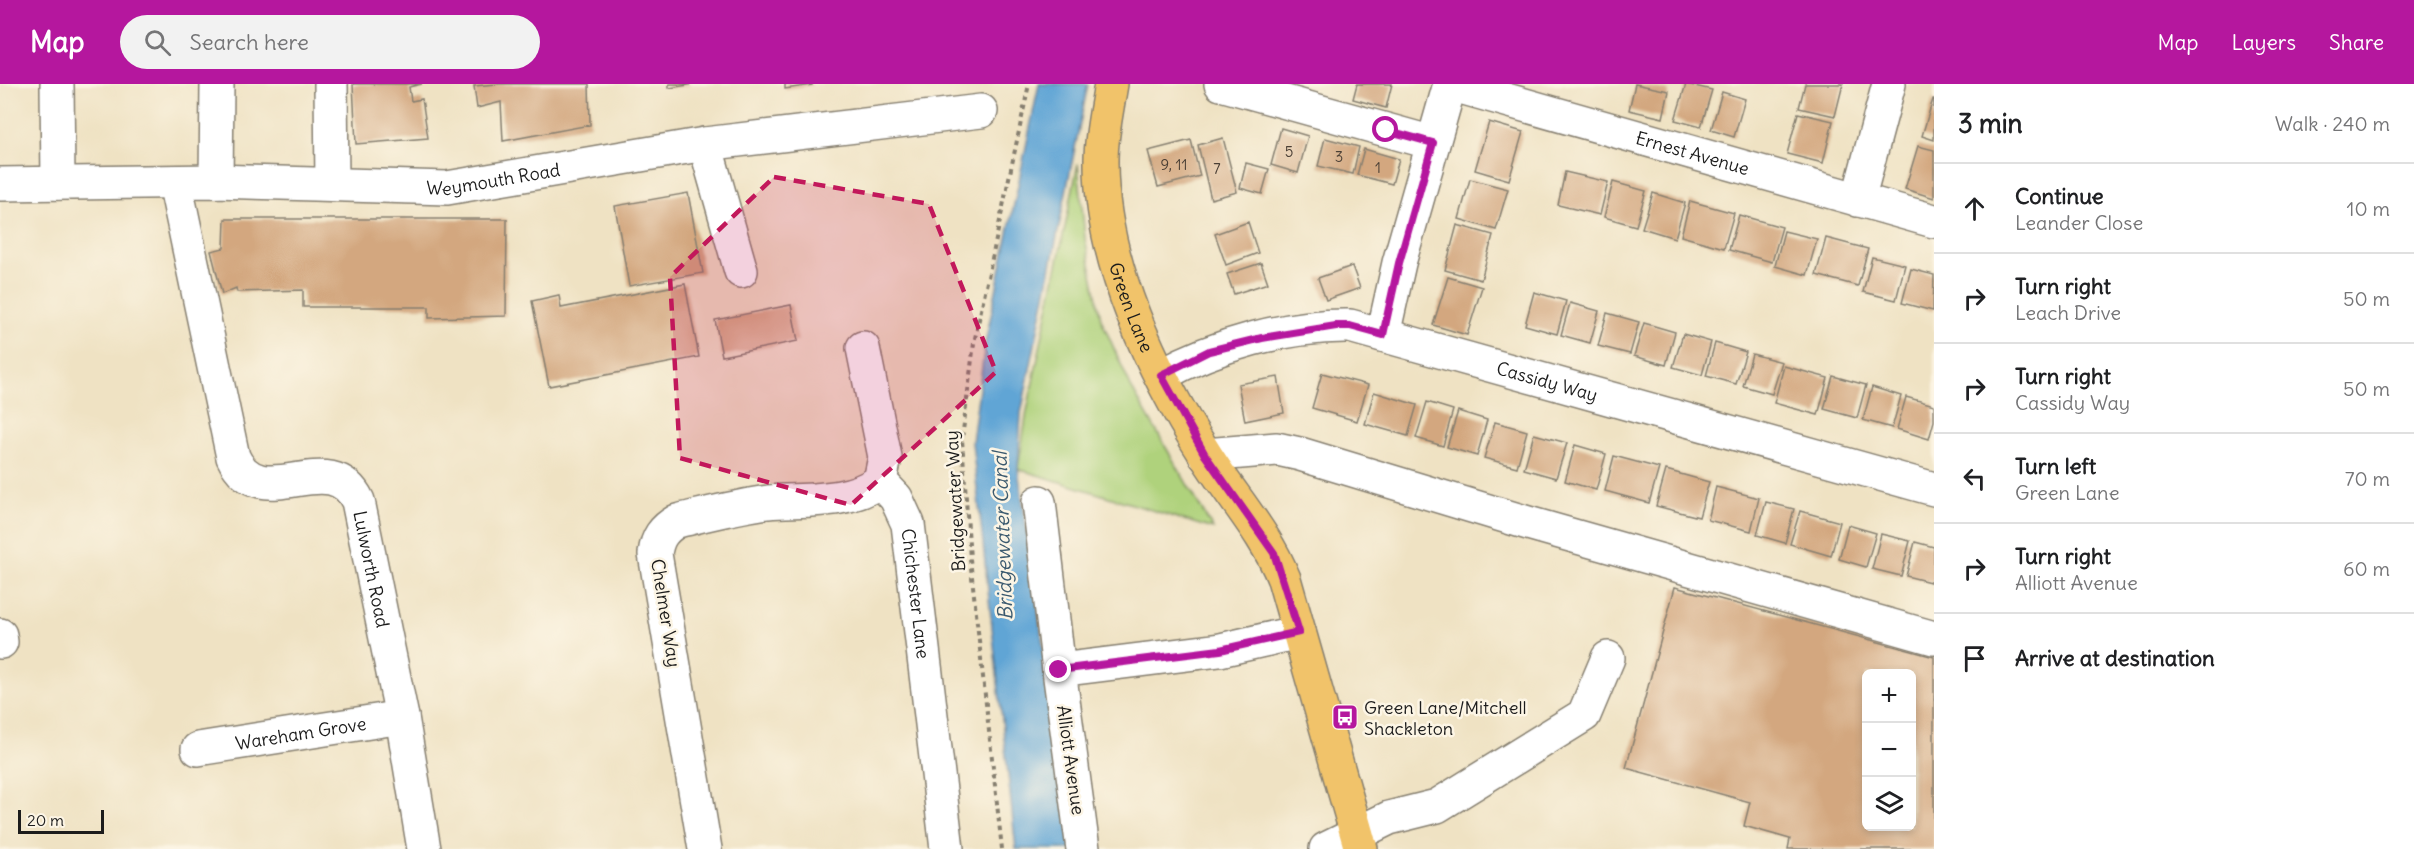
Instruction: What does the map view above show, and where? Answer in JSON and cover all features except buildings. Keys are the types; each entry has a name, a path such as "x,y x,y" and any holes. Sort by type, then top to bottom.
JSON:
{"main road":[{"name":"Green Lane","path":"1111,84 1102,137 1102,184 1118,267 1137,321 1161,375 1205,455 1274,553 1360,842"}],"street":[{"path":"57,84 58,183"},
{"path":"216,181 218,84"},
{"path":"331,84 332,184"},
{"path":"1221,84 1433,143"},
{"path":"1383,335 1399,263 1450,84"},
{"name":"Ernest Avenue","path":"1450,84 1934,221"},
{"path":"1858,200 1890,84"},
{"name":"Weymouth Road","path":"0,184 216,181 447,188 705,144 981,111"},
{"path":"705,144 741,271"},
{"name":"Lulworth Road","path":"175,182 233,457 237,466 254,480 277,482 327,476 338,479 354,493 402,717 424,849"},
{"name":"Cassidy Way","path":"1161,375 1209,351 1262,338 1336,326 1350,326 1934,489"},
{"path":"863,348 885,457 879,481"},
{"path":"1205,455 1277,449 1300,454 1539,526 1934,638"},
{"name":"Chelmer Way","path":"705,849 655,554 657,543 668,526 677,521 767,502 805,502 843,495 863,491 879,481"},
{"name":"Chichester Lane","path":"879,481 896,498 908,524 947,849"},
{"name":"Alliott Avenue","path":"1039,502 1083,849"},
{"path":"1059,670 1220,650 1299,632"},
{"path":"0,636 1,642"},
{"path":"1326,849 1360,842 1389,818 1437,806 1584,715 1608,658"},
{"name":"Wareham Grove","path":"198,749 402,717"}],"path":[{"name":"Bridgewater Way","path":"1002,849 971,570 962,439 974,344 1029,84"}],"highlighted area":[{"path":"774,177 929,204 996,372 851,505 680,458 670,277"}],"green space":[{"path":"1078,164 1085,239 1101,319 1131,387 1213,529 1018,469 1027,411"}],"water":[{"name":"Bridgewater Canal","path":"1039,84 1088,84 1021,413 1018,469 1072,849 1016,849 972,442 985,344"}],"place":[{"name":"Green Lane/Mitchell Shackleton","path":"1345,717"}],"route":[{"path":"1059,670 1220,650 1299,632 1274,553 1236,503 1205,455 1161,375 1186,361 1223,346 1322,327 1350,326 1383,335 1399,263 1433,143 1386,130"}]}
